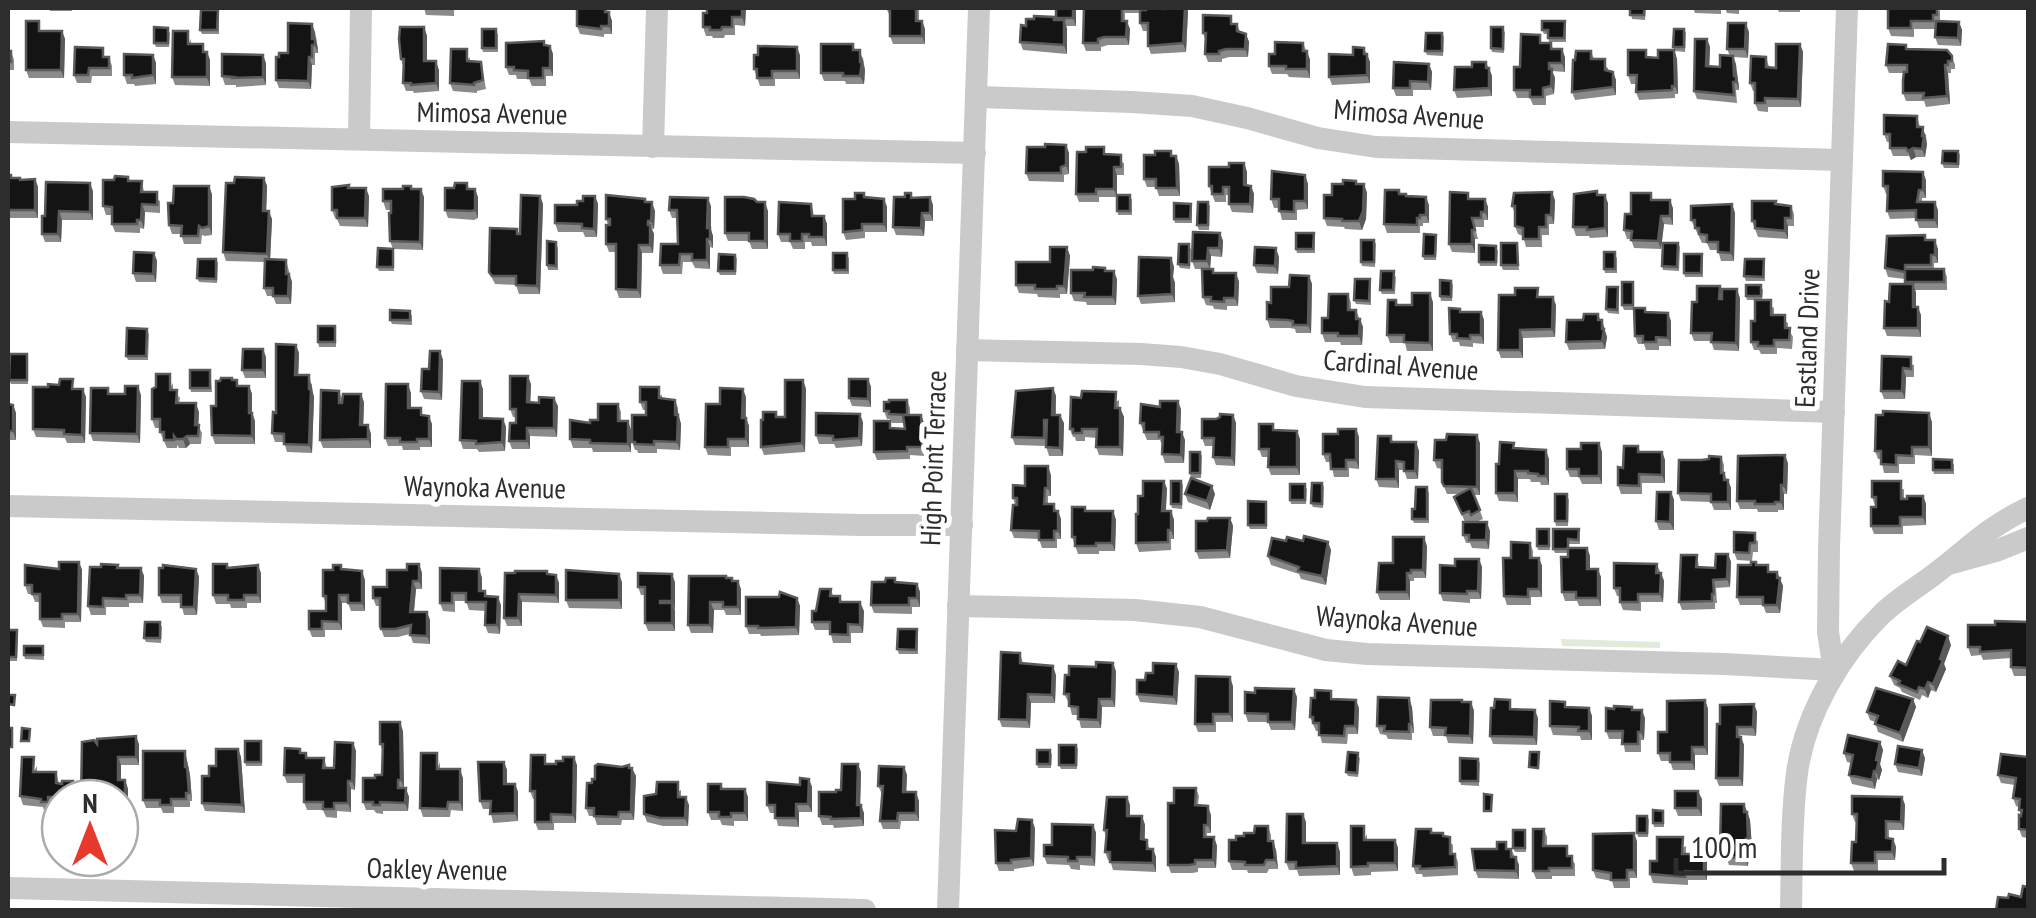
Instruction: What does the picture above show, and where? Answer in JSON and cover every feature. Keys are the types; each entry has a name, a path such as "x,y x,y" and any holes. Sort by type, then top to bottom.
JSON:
{"street":[{"path":"359,140 362,8"},
{"path":"652,146 657,8"},
{"name":"High Point Terrace","path":"948,910 979,8"},
{"name":"Eastland Drive","path":"1834,670 1828,632 1847,8"},
{"name":"Mimosa Avenue","path":"976,98 1192,106 1318,138 1376,146 1841,160"},
{"name":"Mimosa Avenue","path":"8,132 974,153"},
{"name":"Cardinal Avenue","path":"967,350 1181,358 1235,368 1296,386 1365,397 1834,412"},
{"name":"Waynoka Avenue","path":"8,506 962,525"},
{"path":"1790,910 1797,769 1834,670 1882,614 1984,532 2028,508"},
{"path":"1946,565 2028,538"},
{"name":"Waynoka Avenue","path":"958,606 1135,610 1200,617 1326,650 1367,654 1834,670"},
{"name":"Oakley Avenue","path":"8,888 865,910"}],"green space":[{"path":"1561,639 1660,642 1660,648 1562,646"}],"building":[{"path":"577,8 605,8 609,12 609,26 577,26"},
{"path":"707,8 742,8 742,17 732,17 732,27 710,30 703,27"},
{"path":"890,8 916,8 916,21 922,21 922,36 890,36"},
{"path":"1056,8 1073,8 1073,18 1056,18"},
{"path":"1084,8 1122,8 1122,21 1127,21 1126,37 1104,37 1098,43 1083,43"},
{"path":"1185,8 1183,43 1148,46 1148,23 1140,23 1140,10"},
{"path":"1630,8 1644,8 1644,15 1630,15"},
{"path":"1888,8 1937,8 1937,15 1933,15 1933,21 1911,21 1911,28 1888,28"},
{"path":"201,10 218,10 217,30 200,30"},
{"path":"1203,15 1231,16 1231,24 1237,24 1237,31 1246,34 1245,49 1205,54"},
{"path":"1034,16 1064,20 1064,45 1020,42 1021,25 1026,26 1026,19"},
{"path":"26,21 39,21 39,31 62,31 61,70 26,70"},
{"path":"1542,21 1565,21 1564,38 1548,38"},
{"path":"1936,21 1959,22 1958,38 1935,37"},
{"path":"288,23 312,24 315,45 309,57 308,81 276,80 276,57 288,53"},
{"path":"1728,23 1746,23 1745,49 1727,49"},
{"path":"154,27 168,28 168,43 154,43"},
{"path":"400,27 424,27 424,61 436,61 436,83 403,83"},
{"path":"1491,27 1503,27 1503,49 1491,48"},
{"path":"482,29 496,29 496,48 482,48"},
{"path":"1674,29 1684,29 1684,47 1673,47"},
{"path":"173,31 188,31 188,44 203,44 203,52 207,52 207,77 172,77"},
{"path":"1426,33 1442,33 1442,51 1425,51"},
{"path":"1521,34 1540,35 1540,43 1562,49 1562,63 1549,63 1551,86 1543,88 1543,97 1530,97 1530,90 1514,90 1514,67 1520,67"},
{"path":"1695,39 1707,39 1706,66 1720,67 1720,55 1733,56 1734,95 1694,91"},
{"path":"544,41 544,45 550,46 550,68 543,68 543,78 528,78 528,71 506,67 506,43"},
{"path":"1275,42 1303,43 1307,69 1269,66"},
{"path":"821,44 853,44 853,50 860,50 860,76 821,73"},
{"path":"1776,44 1800,44 1798,99 1765,98 1765,103 1755,103 1755,83 1750,83 1751,56 1766,57 1766,67 1776,68"},
{"path":"1888,44 1906,45 1906,49 1947,50 1952,61 1945,65 1947,96 1923,98 1924,93 1903,93 1907,65 1886,65"},
{"path":"758,46 797,47 797,71 772,71 772,78 757,78 754,55 758,55"},
{"path":"75,47 103,48 103,57 109,57 109,68 89,68 88,75 74,75"},
{"path":"1353,47 1364,48 1367,54 1367,75 1329,77 1329,54 1353,55"},
{"path":"451,49 467,49 467,61 481,62 483,80 474,85 450,83"},
{"path":"1628,50 1646,50 1646,57 1658,58 1658,50 1674,50 1672,90 1636,92 1637,75 1628,75"},
{"path":"1576,51 1591,51 1591,59 1605,59 1605,70 1613,72 1613,87 1572,92"},
{"path":"124,54 153,55 153,75 124,75"},
{"path":"222,54 263,55 263,77 222,76"},
{"path":"1394,62 1429,64 1428,82 1410,81 1410,88 1393,88"},
{"path":"1472,62 1486,62 1489,88 1454,90 1455,67 1472,67"},
{"path":"1884,115 1917,116 1917,127 1923,127 1922,149 1890,148 1890,134 1884,134"},
{"path":"1066,145 1066,165 1061,167 1061,173 1026,173 1027,147"},
{"path":"1086,147 1104,147 1104,154 1121,155 1121,167 1114,167 1114,189 1076,194 1077,152 1086,152"},
{"path":"1155,151 1171,151 1171,156 1176,156 1177,188 1156,188 1156,179 1144,179 1144,155 1155,155"},
{"path":"1943,151 1958,151 1958,164 1942,163"},
{"path":"1229,163 1244,163 1244,185 1251,186 1250,204 1229,204 1229,187 1223,187 1223,194 1212,194 1209,167 1229,167"},
{"path":"1272,171 1305,175 1305,201 1294,201 1294,212 1279,211 1279,199 1271,199"},
{"path":"1883,171 1923,172 1923,190 1919,190 1917,202 1935,202 1935,220 1916,220 1916,210 1887,211 1888,186 1883,186"},
{"path":"8,175 20,180 35,179 35,210 8,210"},
{"path":"115,176 142,181 141,192 157,192 157,205 142,204 137,224 112,224 112,207 103,206 103,180 114,180"},
{"path":"235,177 264,178 263,211 269,211 267,254 223,252 226,183 234,183"},
{"path":"1343,180 1364,184 1359,221 1324,218 1324,195 1332,195 1332,184 1343,184"},
{"path":"46,182 90,183 90,212 59,211 58,234 42,234"},
{"path":"455,183 467,183 467,189 475,189 475,210 445,210 445,188 454,188"},
{"path":"349,185 348,188 366,188 365,218 337,218 337,210 332,210 332,187"},
{"path":"174,186 209,186 209,226 199,226 198,236 181,236 182,226 169,225 168,203 173,203"},
{"path":"383,189 421,189 420,242 390,241 391,201 383,201"},
{"path":"1385,190 1426,197 1426,215 1417,218 1417,225 1384,224"},
{"path":"1597,191 1597,195 1605,195 1605,228 1573,227 1574,194"},
{"path":"1450,192 1468,193 1468,199 1485,199 1481,218 1472,218 1472,244 1449,244"},
{"path":"1552,192 1551,215 1546,215 1546,227 1539,227 1539,239 1523,239 1523,228 1515,226 1514,193"},
{"path":"855,193 884,199 884,224 862,224 862,230 843,232 843,199 855,199"},
{"path":"905,193 911,193 911,198 930,197 930,213 922,213 921,228 893,227 894,197 905,197"},
{"path":"1631,193 1651,193 1651,200 1670,200 1670,216 1661,216 1658,241 1631,240 1632,231 1624,230 1625,214 1631,214"},
{"path":"521,195 540,196 537,286 516,285 516,276 492,276 489,272 490,228 517,229 520,234"},
{"path":"606,195 652,202 648,221 650,245 639,245 638,290 616,289 616,244 606,244 606,225 610,225 610,219 606,219"},
{"path":"1117,195 1130,195 1130,211 1117,211"},
{"path":"583,196 595,196 594,229 582,228 582,224 555,223 555,205 577,205"},
{"path":"670,197 708,198 707,260 692,260 692,254 680,254 679,265 660,265 661,244 678,244 677,210 669,210"},
{"path":"725,197 765,202 765,241 749,241 749,233 725,233"},
{"path":"1752,201 1776,201 1775,204 1791,206 1791,218 1785,218 1785,231 1755,228"},
{"path":"779,202 811,204 812,216 824,216 824,237 802,234 802,241 790,241 790,234 778,234"},
{"path":"1198,202 1208,202 1208,225 1197,225"},
{"path":"1174,203 1191,204 1190,219 1174,219"},
{"path":"1732,204 1731,253 1718,252 1718,242 1707,242 1707,235 1699,234 1699,228 1695,228 1691,206"},
{"path":"1193,232 1220,233 1219,248 1208,248 1207,261 1192,261"},
{"path":"1296,233 1314,233 1313,249 1296,249"},
{"path":"1424,234 1436,235 1435,256 1423,256"},
{"path":"1925,235 1925,240 1935,240 1931,265 1905,265 1905,269 1944,269 1944,282 1905,282 1905,272 1885,268 1887,236"},
{"path":"1361,240 1374,240 1374,262 1361,262"},
{"path":"547,241 556,242 556,266 547,265"},
{"path":"1501,243 1517,243 1518,265 1501,265"},
{"path":"1663,243 1678,243 1677,267 1662,266"},
{"path":"1179,244 1189,244 1189,265 1178,264"},
{"path":"1479,245 1496,246 1496,262 1479,262"},
{"path":"1050,247 1067,247 1064,286 1035,289 1035,285 1016,285 1016,262 1050,262"},
{"path":"1255,247 1276,248 1275,266 1254,265"},
{"path":"378,248 393,249 393,267 377,267"},
{"path":"134,252 154,253 153,274 133,273"},
{"path":"1604,252 1615,252 1615,269 1604,269"},
{"path":"833,253 847,253 847,270 833,270"},
{"path":"719,254 735,255 735,271 718,271"},
{"path":"1684,254 1702,254 1701,273 1684,273"},
{"path":"1139,257 1171,258 1172,294 1138,296"},
{"path":"198,259 216,259 216,279 197,278"},
{"path":"265,259 286,260 288,296 273,296 273,288 264,288"},
{"path":"1745,259 1764,259 1763,277 1744,276"},
{"path":"1093,267 1114,271 1113,297 1071,293 1071,270"},
{"path":"1202,269 1236,273 1235,298 1224,298 1224,302 1203,297"},
{"path":"1381,271 1394,271 1393,290 1380,290"},
{"path":"1290,275 1309,276 1308,325 1267,319 1271,287 1289,287"},
{"path":"1355,279 1370,279 1369,301 1354,300"},
{"path":"1440,280 1451,281 1451,297 1440,296"},
{"path":"1622,282 1633,282 1633,305 1622,305"},
{"path":"1890,284 1913,284 1918,328 1884,328"},
{"path":"1746,285 1761,285 1761,296 1746,296"},
{"path":"1697,286 1720,286 1719,299 1722,289 1737,289 1736,343 1711,342 1712,333 1691,333"},
{"path":"1607,287 1618,287 1617,310 1606,309"},
{"path":"1515,288 1538,288 1537,297 1553,297 1552,329 1520,330 1520,350 1498,350 1499,295 1515,295"},
{"path":"1412,293 1430,293 1430,343 1404,342 1404,335 1387,335 1388,300 1396,300 1396,305 1412,305"},
{"path":"1329,294 1348,294 1348,310 1356,310 1356,319 1360,319 1359,336 1322,333 1322,318 1328,318"},
{"path":"1755,300 1771,300 1771,315 1785,315 1789,340 1774,340 1774,346 1751,342"},
{"path":"1449,308 1481,312 1481,335 1470,335 1470,339 1450,334"},
{"path":"1634,308 1668,313 1668,338 1643,342 1643,336 1635,336"},
{"path":"390,310 410,311 410,320 390,320"},
{"path":"1584,314 1598,314 1598,320 1602,320 1602,341 1566,342 1567,320 1583,320"},
{"path":"318,326 335,326 335,342 318,342"},
{"path":"127,328 147,329 146,356 126,356"},
{"path":"276,344 296,345 295,375 309,375 309,445 284,444 284,434 272,433 273,412 276,413"},
{"path":"243,349 263,349 263,370 242,370"},
{"path":"430,351 440,351 439,392 421,391 422,369 429,369"},
{"path":"10,354 27,354 27,380 9,380"},
{"path":"1882,356 1911,357 1911,369 1903,368 1902,391 1881,391"},
{"path":"190,370 210,370 210,388 190,388"},
{"path":"156,374 170,374 170,390 177,390 176,403 196,403 198,436 164,440 160,419 152,419"},
{"path":"510,376 528,376 527,402 539,403 539,397 554,398 554,428 527,428 527,441 509,441 510,423 516,423 516,409 510,409"},
{"path":"60,379 73,379 72,389 83,389 82,435 33,429 33,387 59,385"},
{"path":"849,379 868,379 868,399 849,398"},
{"path":"237,380 237,386 249,386 252,436 212,435 211,406 216,406 216,381"},
{"path":"785,380 803,380 802,443 761,447 763,412 785,417"},
{"path":"462,381 480,381 480,418 503,419 502,442 476,444 460,440"},
{"path":"386,384 408,384 408,408 421,408 421,415 429,416 429,439 400,442 400,438 385,438"},
{"path":"125,386 138,386 137,434 90,433 91,388 125,394"},
{"path":"640,387 659,387 659,398 675,400 677,442 632,442 632,415 646,415 646,402 640,402"},
{"path":"720,388 743,389 746,439 728,439 728,447 705,447 706,404 720,404"},
{"path":"1053,388 1052,415 1060,415 1060,448 1046,447 1047,420 1044,438 1012,437 1016,391"},
{"path":"321,390 339,391 339,403 343,394 361,394 360,425 368,425 368,439 320,440"},
{"path":"1082,391 1116,392 1120,447 1096,447 1097,429 1073,433 1070,429 1071,397 1081,398"},
{"path":"907,400 907,415 884,411 884,402"},
{"path":"1160,401 1178,401 1181,455 1162,454 1163,437 1159,437 1159,432 1144,432 1144,423 1140,423 1141,404 1160,407"},
{"path":"8,404 13,405 13,431 8,431"},
{"path":"598,404 618,404 618,421 628,421 628,444 570,439 570,420 598,420"},
{"path":"1883,411 1929,413 1929,447 1912,447 1912,456 1896,455 1896,465 1881,464 1881,451 1875,451 1876,415 1883,415"},
{"path":"816,413 860,414 859,438 833,440 833,436 816,435"},
{"path":"1220,414 1233,415 1232,458 1213,457 1214,438 1202,438 1202,419 1216,419"},
{"path":"903,415 921,415 922,447 874,452 874,421 890,421 890,428 905,429"},
{"path":"1259,424 1273,424 1273,430 1297,431 1297,467 1268,467 1269,449 1259,449"},
{"path":"1338,429 1356,429 1356,460 1346,460 1346,469 1331,469 1330,454 1323,454 1323,434 1338,434"},
{"path":"1447,434 1477,435 1477,487 1444,486 1442,460 1434,460 1435,440 1446,440"},
{"path":"1378,436 1391,436 1391,442 1416,442 1415,471 1404,471 1404,462 1396,461 1396,479 1376,479"},
{"path":"1500,442 1514,443 1513,448 1546,450 1546,476 1515,471 1515,493 1496,493"},
{"path":"1581,443 1599,443 1599,476 1579,476 1579,469 1567,469 1567,449 1581,449"},
{"path":"1624,446 1638,446 1638,452 1662,452 1662,475 1639,474 1639,486 1618,485"},
{"path":"1190,452 1200,452 1200,473 1190,473"},
{"path":"1785,455 1781,502 1737,501 1738,456"},
{"path":"1721,457 1721,473 1728,480 1728,502 1711,502 1711,494 1678,493 1679,460 1702,460"},
{"path":"1933,459 1952,460 1952,470 1933,470"},
{"path":"1025,466 1048,466 1044,504 1054,504 1054,511 1058,511 1054,540 1039,540 1039,531 1011,530 1013,505 1017,505 1013,485 1025,486"},
{"path":"1191,478 1212,486 1207,501 1185,494"},
{"path":"1143,481 1164,481 1162,511 1171,511 1168,542 1136,543 1138,496 1143,496"},
{"path":"1171,481 1181,481 1181,504 1171,504"},
{"path":"1872,481 1901,481 1901,499 1923,496 1923,517 1900,517 1900,526 1871,526 1871,507 1876,507"},
{"path":"1312,483 1322,483 1322,504 1311,503"},
{"path":"1290,484 1305,484 1305,500 1290,500"},
{"path":"1416,487 1427,487 1427,519 1412,519"},
{"path":"1471,488 1480,510 1462,514 1454,497"},
{"path":"1657,492 1671,492 1670,522 1656,521"},
{"path":"1555,494 1567,494 1567,521 1555,521"},
{"path":"1248,501 1266,502 1266,525 1248,525"},
{"path":"1072,507 1113,511 1112,543 1075,546"},
{"path":"1230,518 1227,550 1196,551 1196,521"},
{"path":"1463,522 1487,522 1486,540 1469,540 1469,535 1463,535"},
{"path":"1537,529 1549,529 1549,546 1537,546"},
{"path":"1553,529 1579,529 1578,540 1568,539 1568,549 1553,549"},
{"path":"1734,532 1755,533 1749,553 1734,552"},
{"path":"1304,536 1328,542 1322,576 1298,571 1299,567 1268,556 1272,538 1303,541"},
{"path":"1393,537 1424,537 1423,570 1407,573 1407,592 1377,592 1379,563 1393,563"},
{"path":"1511,542 1530,543 1530,558 1539,558 1539,589 1528,589 1528,597 1504,596 1503,558 1511,558"},
{"path":"1568,548 1587,548 1587,569 1598,569 1598,598 1576,598 1576,592 1562,592 1561,557 1568,557"},
{"path":"1716,554 1728,554 1727,579 1713,580 1712,601 1679,602 1681,555 1697,555 1696,567 1715,568"},
{"path":"1455,559 1479,559 1478,591 1440,593 1440,565 1455,566"},
{"path":"59,562 79,562 78,614 40,619 40,594 32,594 32,585 25,585 25,565 59,569"},
{"path":"1614,563 1657,564 1656,573 1661,573 1660,594 1638,594 1638,602 1620,602 1620,588 1614,588"},
{"path":"101,564 141,568 140,595 103,598 103,607 88,606 90,567"},
{"path":"213,564 227,564 227,568 258,565 258,595 228,600 228,595 213,595"},
{"path":"407,564 419,564 419,581 413,581 410,612 427,612 427,636 410,635 411,625 395,629 380,626 380,598 373,598 373,587 387,587 387,570 407,570"},
{"path":"163,565 196,569 194,607 181,607 181,595 159,595 159,568"},
{"path":"333,565 362,571 362,603 348,603 348,595 339,595 339,622 322,621 322,629 309,629 309,611 326,611 323,570 333,570"},
{"path":"1738,565 1768,565 1768,572 1777,572 1777,605 1763,605 1763,597 1737,597"},
{"path":"440,568 479,569 479,591 498,597 497,625 485,625 486,602 466,602 466,593 452,593 452,603 440,603"},
{"path":"566,570 619,574 619,600 566,600"},
{"path":"547,571 556,575 556,595 519,594 518,618 504,618 505,573"},
{"path":"638,573 672,574 672,601 660,603 672,603 672,623 645,623 645,587 638,587"},
{"path":"689,576 726,576 738,581 738,607 710,602 710,625 688,625"},
{"path":"886,578 917,584 917,598 909,598 909,605 871,605 872,582 885,582"},
{"path":"820,589 831,589 830,596 840,596 840,602 860,602 860,625 848,624 848,635 830,634 830,622 812,622"},
{"path":"780,592 797,598 796,627 746,626 746,597 779,597"},
{"path":"1995,621 2028,622 2028,668 2011,667 2011,650 1980,652 1980,647 1968,647 1968,625 1995,625"},
{"path":"145,622 160,622 160,638 144,638"},
{"path":"1927,627 1948,636 1933,684 1928,682 1925,689 1919,687 1917,692 1890,676 1898,661 1906,665"},
{"path":"898,629 917,629 916,650 897,649"},
{"path":"8,630 17,630 16,657 8,657"},
{"path":"24,646 43,646 43,655 24,655"},
{"path":"1001,652 1020,653 1020,663 1053,666 1052,695 1028,694 1027,720 999,719"},
{"path":"1096,662 1113,663 1112,699 1099,699 1098,720 1078,719 1078,707 1069,706 1069,694 1064,694 1065,675 1069,675 1069,666 1096,667"},
{"path":"1153,663 1176,664 1174,697 1137,694 1137,680 1145,680 1146,673 1153,673"},
{"path":"1196,676 1230,677 1230,714 1213,714 1213,724 1195,724"},
{"path":"1255,688 1294,689 1292,722 1268,722 1268,714 1245,713 1245,692 1255,693"},
{"path":"1876,688 1913,699 1900,733 1875,724 1878,716 1867,712"},
{"path":"1315,690 1331,691 1331,699 1356,700 1355,726 1345,726 1344,736 1319,735 1319,723 1313,723 1310,717"},
{"path":"1378,697 1409,698 1409,732 1384,731 1385,726 1377,726"},
{"path":"1495,699 1510,700 1510,709 1535,710 1534,737 1490,736"},
{"path":"1431,700 1471,702 1470,736 1445,735 1446,728 1430,727"},
{"path":"1705,700 1705,747 1692,747 1692,762 1670,762 1670,753 1658,753 1658,732 1667,732 1667,701"},
{"path":"1550,701 1565,702 1565,707 1589,708 1589,731 1550,726"},
{"path":"1754,704 1753,727 1737,727 1737,737 1741,737 1740,778 1716,778 1720,705"},
{"path":"1606,708 1642,710 1638,744 1622,744 1623,731 1606,731"},
{"path":"380,722 400,722 398,788 406,788 405,803 363,802 363,778 382,775"},
{"path":"8,728 12,728 12,747 8,747"},
{"path":"22,728 30,729 29,741 21,741"},
{"path":"1848,735 1880,742 1872,780 1849,775 1853,755 1844,753"},
{"path":"136,736 136,757 118,757 118,778 81,778 82,742 94,740 97,744 97,739"},
{"path":"245,741 261,741 261,762 245,762"},
{"path":"335,742 353,743 352,781 348,781 348,803 334,803 334,809 323,809 323,802 304,802 304,775 284,775 285,748 300,749 306,758 324,758 323,768 334,768"},
{"path":"1059,745 1076,745 1076,765 1059,765"},
{"path":"1898,746 1922,750 1919,768 1895,764"},
{"path":"216,749 238,749 242,805 202,803 202,776 209,776 209,766 216,766"},
{"path":"1037,750 1050,750 1050,764 1037,764"},
{"path":"143,751 185,751 189,793 186,799 171,799 171,805 143,800"},
{"path":"1348,752 1358,753 1357,773 1346,772"},
{"path":"1530,752 1539,752 1538,768 1529,767"},
{"path":"421,753 437,753 437,769 460,769 460,802 448,802 447,809 420,808"},
{"path":"2001,754 2028,757 2028,830 2019,829 2020,799 2013,798 2016,778 1998,775"},
{"path":"531,755 545,755 545,764 574,757 573,815 551,814 551,822 535,822 535,791 530,791"},
{"path":"22,757 34,757 33,772 56,772 56,778 40,778 40,799 20,796"},
{"path":"1460,758 1478,759 1478,781 1460,781"},
{"path":"478,762 504,762 504,784 515,784 515,813 490,814 491,801 480,801"},
{"path":"598,764 632,768 631,812 619,812 618,817 594,816 594,808 586,808 587,783 595,779"},
{"path":"842,764 858,764 857,805 861,805 861,818 819,816 819,792 841,790"},
{"path":"879,766 904,767 903,792 916,792 916,813 898,813 897,821 880,821 883,786 878,786"},
{"path":"800,778 809,779 808,804 796,804 796,818 775,818 775,805 767,805 767,782 800,785"},
{"path":"657,782 678,782 678,797 686,797 685,818 644,814 644,796 656,794"},
{"path":"708,784 721,784 721,789 745,789 745,813 719,817 719,812 708,812"},
{"path":"1174,788 1196,788 1195,805 1208,806 1204,837 1214,837 1213,860 1168,865 1168,803 1174,803"},
{"path":"1675,791 1698,791 1698,808 1675,808"},
{"path":"1484,794 1492,795 1491,811 1484,811"},
{"path":"1852,796 1902,797 1901,822 1886,821 1886,838 1893,839 1892,852 1875,852 1875,863 1851,863 1857,814 1852,814"},
{"path":"1107,797 1127,797 1127,816 1142,816 1141,839 1147,840 1147,849 1153,849 1153,863 1110,862 1110,852 1105,852"},
{"path":"1721,804 1744,804 1748,840 1745,858 1726,857 1726,850 1720,850"},
{"path":"1653,810 1663,811 1663,823 1653,823"},
{"path":"1287,814 1303,814 1303,843 1337,843 1337,866 1296,868 1296,862 1286,862"},
{"path":"1637,816 1647,816 1647,833 1637,833"},
{"path":"1018,819 1032,820 1031,858 996,863 995,830 1016,831"},
{"path":"1052,824 1093,825 1092,857 1068,861 1068,857 1044,856 1044,845 1052,845"},
{"path":"1255,826 1268,826 1268,841 1273,841 1275,860 1266,860 1264,865 1229,861 1229,840 1254,833"},
{"path":"1351,826 1364,826 1364,840 1395,840 1395,863 1351,867"},
{"path":"1416,829 1431,829 1431,833 1450,837 1455,867 1413,866"},
{"path":"1533,829 1544,829 1543,846 1567,846 1572,868 1533,871"},
{"path":"1513,830 1525,830 1525,848 1513,848"},
{"path":"1634,833 1634,870 1627,870 1627,880 1611,880 1611,873 1593,870 1593,834"},
{"path":"1657,837 1683,837 1682,854 1704,854 1704,872 1685,871 1685,877 1650,874 1650,861 1657,861"},
{"path":"1497,842 1506,842 1506,849 1511,849 1511,857 1516,857 1516,871 1475,870 1472,849 1497,849"},
{"path":"2023,886 2028,887 2028,910 1996,910 1998,897 2021,897"}]}
